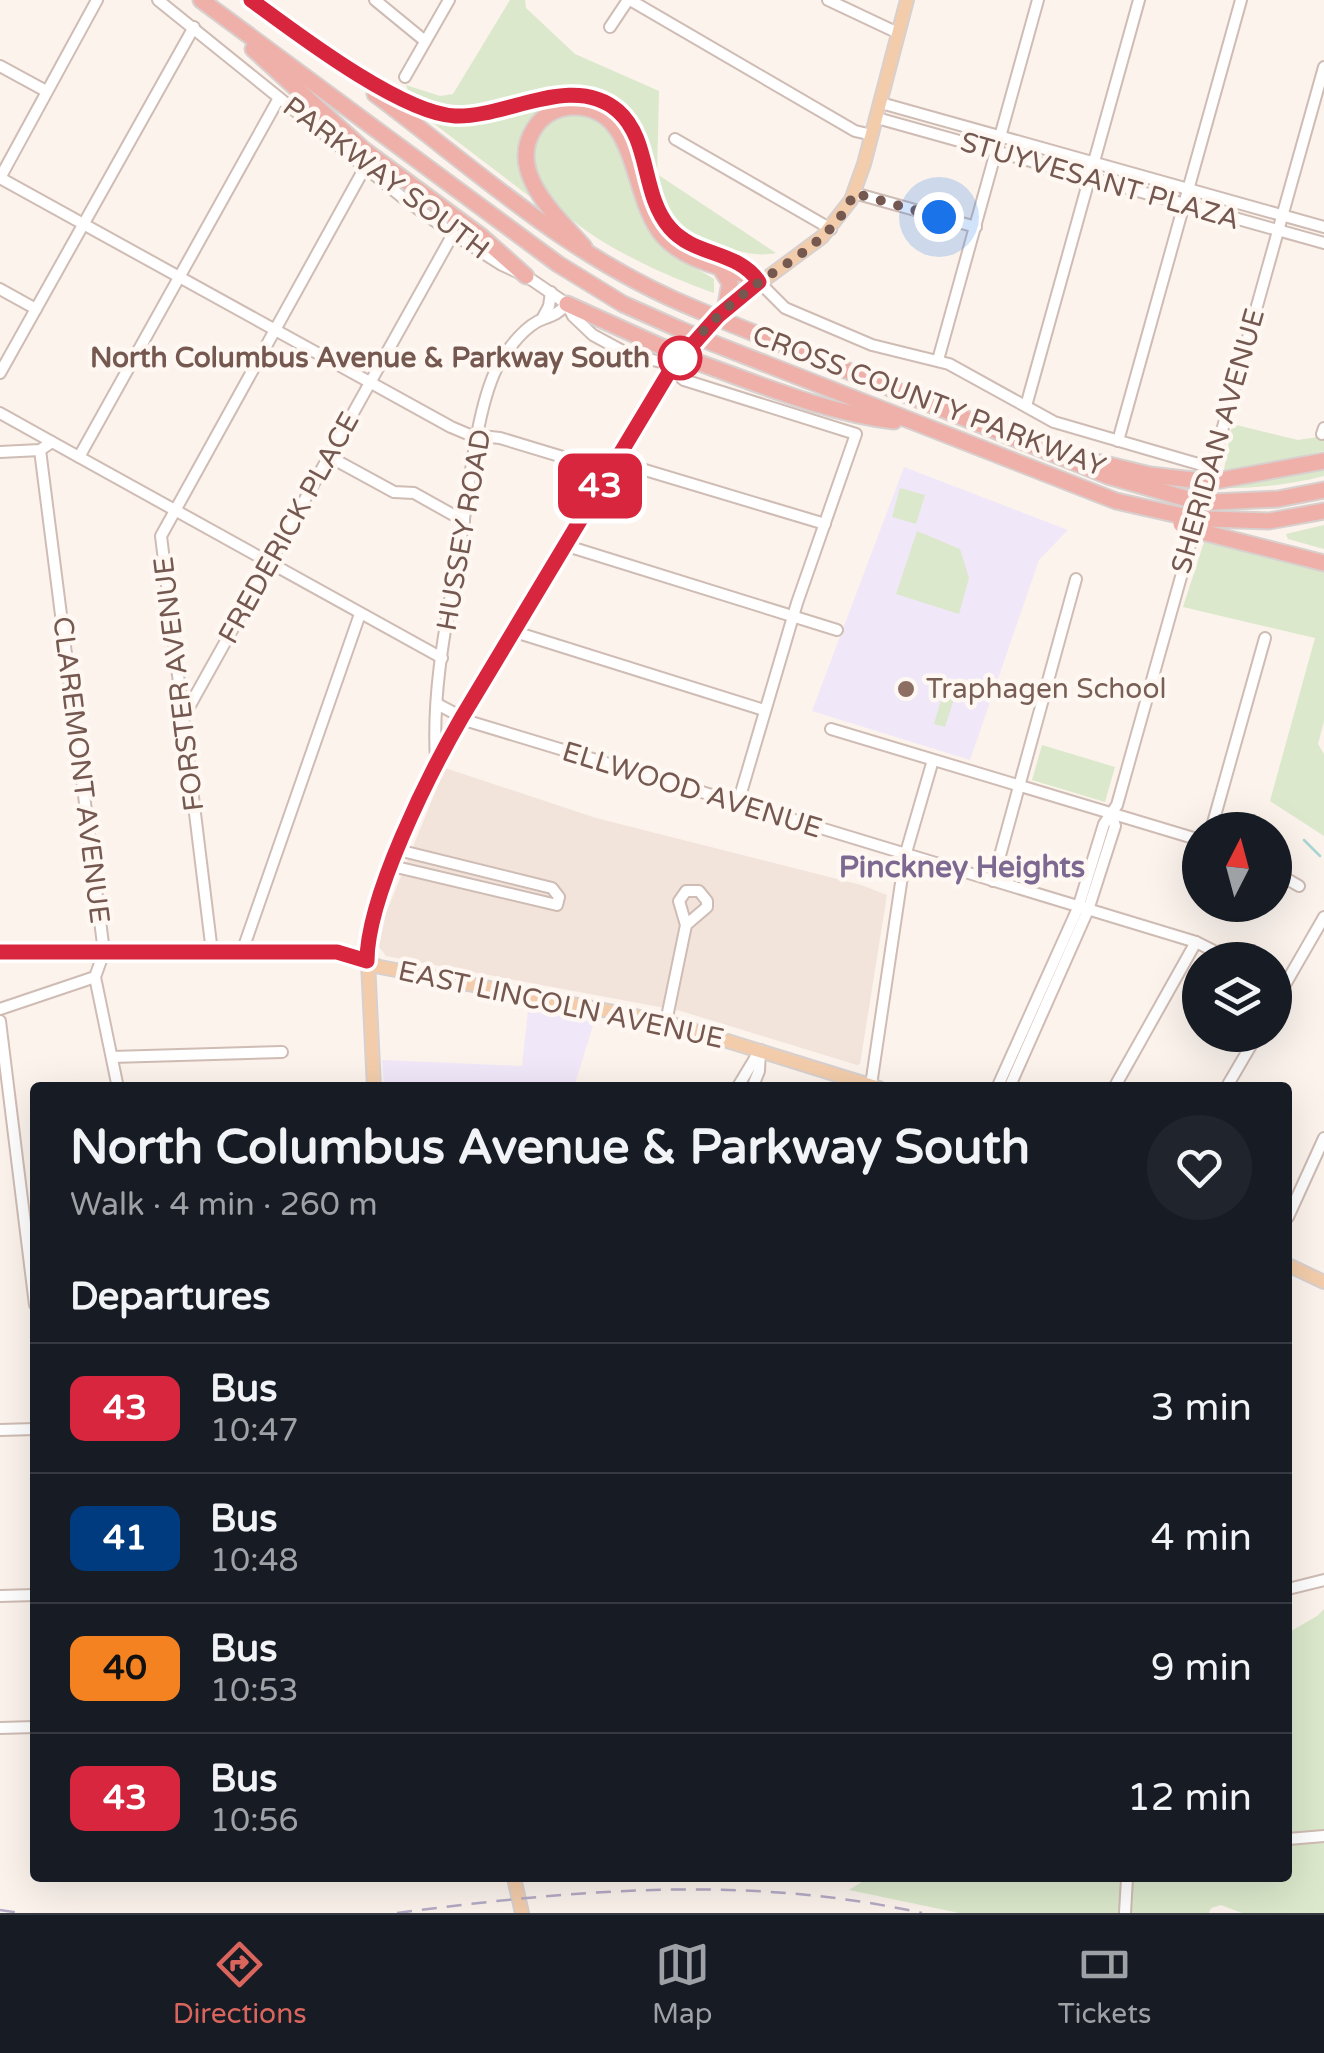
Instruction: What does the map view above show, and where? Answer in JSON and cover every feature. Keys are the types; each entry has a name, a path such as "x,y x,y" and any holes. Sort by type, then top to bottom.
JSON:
{"highway":[{"name":"CROSS COUNTY PARKWAY","path":"251,0 553,232 597,262 698,310 1122,482 1214,502 1263,501 1324,490"},
{"name":"CROSS COUNTY PARKWAY","path":"204,2 545,256 610,297 679,330 1130,506 1207,526 1324,511"},
{"path":"204,2 364,150 482,237 526,276"},
{"path":"294,32 389,92 436,113 474,115 576,96 609,104 634,134 657,206 668,226 693,245 746,266 759,282"},
{"path":"597,262 537,190 526,163 527,145 536,126 552,112 568,108 591,109 610,120 623,140 659,232 687,254 759,282"},
{"path":"719,266 730,284 725,310"},
{"path":"568,304 697,362 866,418 918,424"},
{"path":"1047,451 1150,475 1193,480 1324,461"},
{"path":"1207,526 1324,563"}],"main road":[{"path":"374,1082 367,941 398,850 436,761 671,369 725,310 831,229 854,193 907,0"},
{"name":"EAST LINCOLN AVENUE","path":"0,952 337,952 415,974 666,1022 862,1082"},
{"path":"1292,1266 1324,1282"},
{"path":"515,1882 521,1908"}],"street":[{"path":"97,0 0,178 451,427 825,524 792,616 738,803"},
{"name":"PARKWAY SOUTH","path":"158,0 364,168 453,234 568,304 572,316 601,341 628,354 661,362 684,380 856,434 825,524"},
{"path":"375,0 425,41"},
{"path":"405,76 448,0"},
{"path":"610,27 629,0 844,124 872,136"},
{"path":"828,0 898,33"},
{"path":"938,360 1038,0"},
{"path":"1026,406 1139,0"},
{"path":"1118,441 1241,0"},
{"path":"0,374 194,27"},
{"path":"0,66 46,91"},
{"name":"SHERIDAN AVENUE","path":"1011,1082 1083,909 1104,824 1112,816 1217,474 1278,230 1324,67"},
{"path":"79,457 279,98"},
{"name":"STUYVESANT PLAZA","path":"881,103 1324,227"},
{"name":"STUYVESANT PLAZA","path":"877,118 1324,243"},
{"path":"675,139 831,229"},
{"name":"FORSTER AVENUE","path":"212,952 161,536 364,168"},
{"path":"854,193 976,227"},
{"name":"FREDERICK PLACE","path":"183,716 453,234"},
{"path":"759,282 786,308 852,338 938,360 1054,422 1217,474"},
{"path":"0,288 36,308"},
{"name":"HUSSEY ROAD","path":"436,761 442,658 478,436 498,364 523,334 542,319 551,292"},
{"name":"HUSSEY ROAD","path":"542,319 555,316 568,304"},
{"path":"0,413 442,658"},
{"path":"0,452 40,450 52,442"},
{"name":"CLAREMONT AVENUE","path":"40,450 104,952 95,978"},
{"path":"328,456 394,492 414,494 464,521"},
{"path":"564,545 837,630"},
{"path":"993,880 1076,579"},
{"path":"242,952 360,614"},
{"path":"512,631 764,710"},
{"path":"1216,812 1264,638"},
{"name":"ELLWOOD AVENUE","path":"439,705 462,717 905,856 1196,942"},
{"path":"831,729 1182,835"},
{"path":"876,1082 905,856 933,760"},
{"path":"392,866 558,901 552,888 398,850"},
{"path":"1292,882 1299,886"},
{"name":"SHERIDAN AVENUE","path":"1000,1082 1083,909"},
{"path":"1292,966 1324,917"},
{"path":"666,1022 686,925"},
{"path":"1117,1082 1182,967"},
{"path":"0,1008 95,978 117,1082"},
{"path":"0,1021 30,1264"},
{"path":"741,1082 760,1050"},
{"path":"754,1082 760,1050"},
{"path":"112,1057 282,1052"},
{"path":"1230,1082 1247,1052"},
{"path":"1292,1208 1324,1138"},
{"path":"1312,1164 1324,1169"},
{"path":"0,1430 30,1428"},
{"path":"1292,1588 1324,1580"},
{"path":"0,1596 30,1594"},
{"path":"0,1728 30,1727"},
{"path":"1292,1838 1324,1836"},
{"path":"1125,1913 1127,1882"}],"shaded area":[{"path":"904,467 1068,530 1039,560 970,760 812,711"},
{"path":"445,768 596,818 861,885 887,895 860,1064 681,1011 386,956 379,947 386,913"},
{"path":"528,1010 594,1022 576,1082 384,1082 382,1060 522,1066"}],"green space":[{"path":"510,0 525,0 526,8 575,54 659,91 657,174 776,253 756,254 724,247 693,234 674,217 662,198 644,136 634,117 617,100 599,91 561,88 461,108 409,93 406,85 440,96 453,94"},
{"path":"554,103 530,122 520,143 521,167 529,196 420,113"},
{"path":"581,113 598,122 619,149 651,235 672,255 714,279 714,293 630,257 599,239 571,219 549,196 536,172 538,138 552,122"},
{"path":"1232,424 1298,440 1324,436 1324,451 1224,470"},
{"path":"1324,467 1324,476 1312,479 1227,488"},
{"path":"900,488 925,495 916,524 892,517"},
{"path":"1324,525 1324,549 1288,539 1286,534"},
{"path":"917,531 960,549 969,578 959,614 896,594"},
{"path":"1204,542 1324,571 1324,721 1318,744 1324,754 1324,836 1270,801 1315,638 1183,607"},
{"path":"946,683 958,686 945,727 934,724"},
{"path":"1042,745 1115,767 1105,802 1032,780"},
{"path":"1324,1609 1324,1913 1242,1913 1221,1905 1211,1908 1209,1913 959,1913 849,1890 862,1882 1292,1882 1292,1631"}],"waterway":[{"path":"1304,840 1320,856"}],"railway":[{"path":"397,1913 529,1898 660,1890 790,1893 922,1913"},
{"path":"0,1910 20,1913"}],"bus line":[{"name":"43","path":"0,952 337,952 367,961 367,941 376,910 436,761 671,369 718,316 759,282 746,266 693,245 668,226 657,206 634,134 609,104 576,96 474,115 436,113 389,92 251,0"}],"place":[{"name":"North Columbus Avenue & Parkway South","path":"680,358"},
{"name":"Traphagen School","path":"906,689"}],"district":[{"name":"Pinckney Heights","path":"962,867"}],"route":[{"path":"680,358 733,303 822,237 842,216 854,193 939,217"}]}
